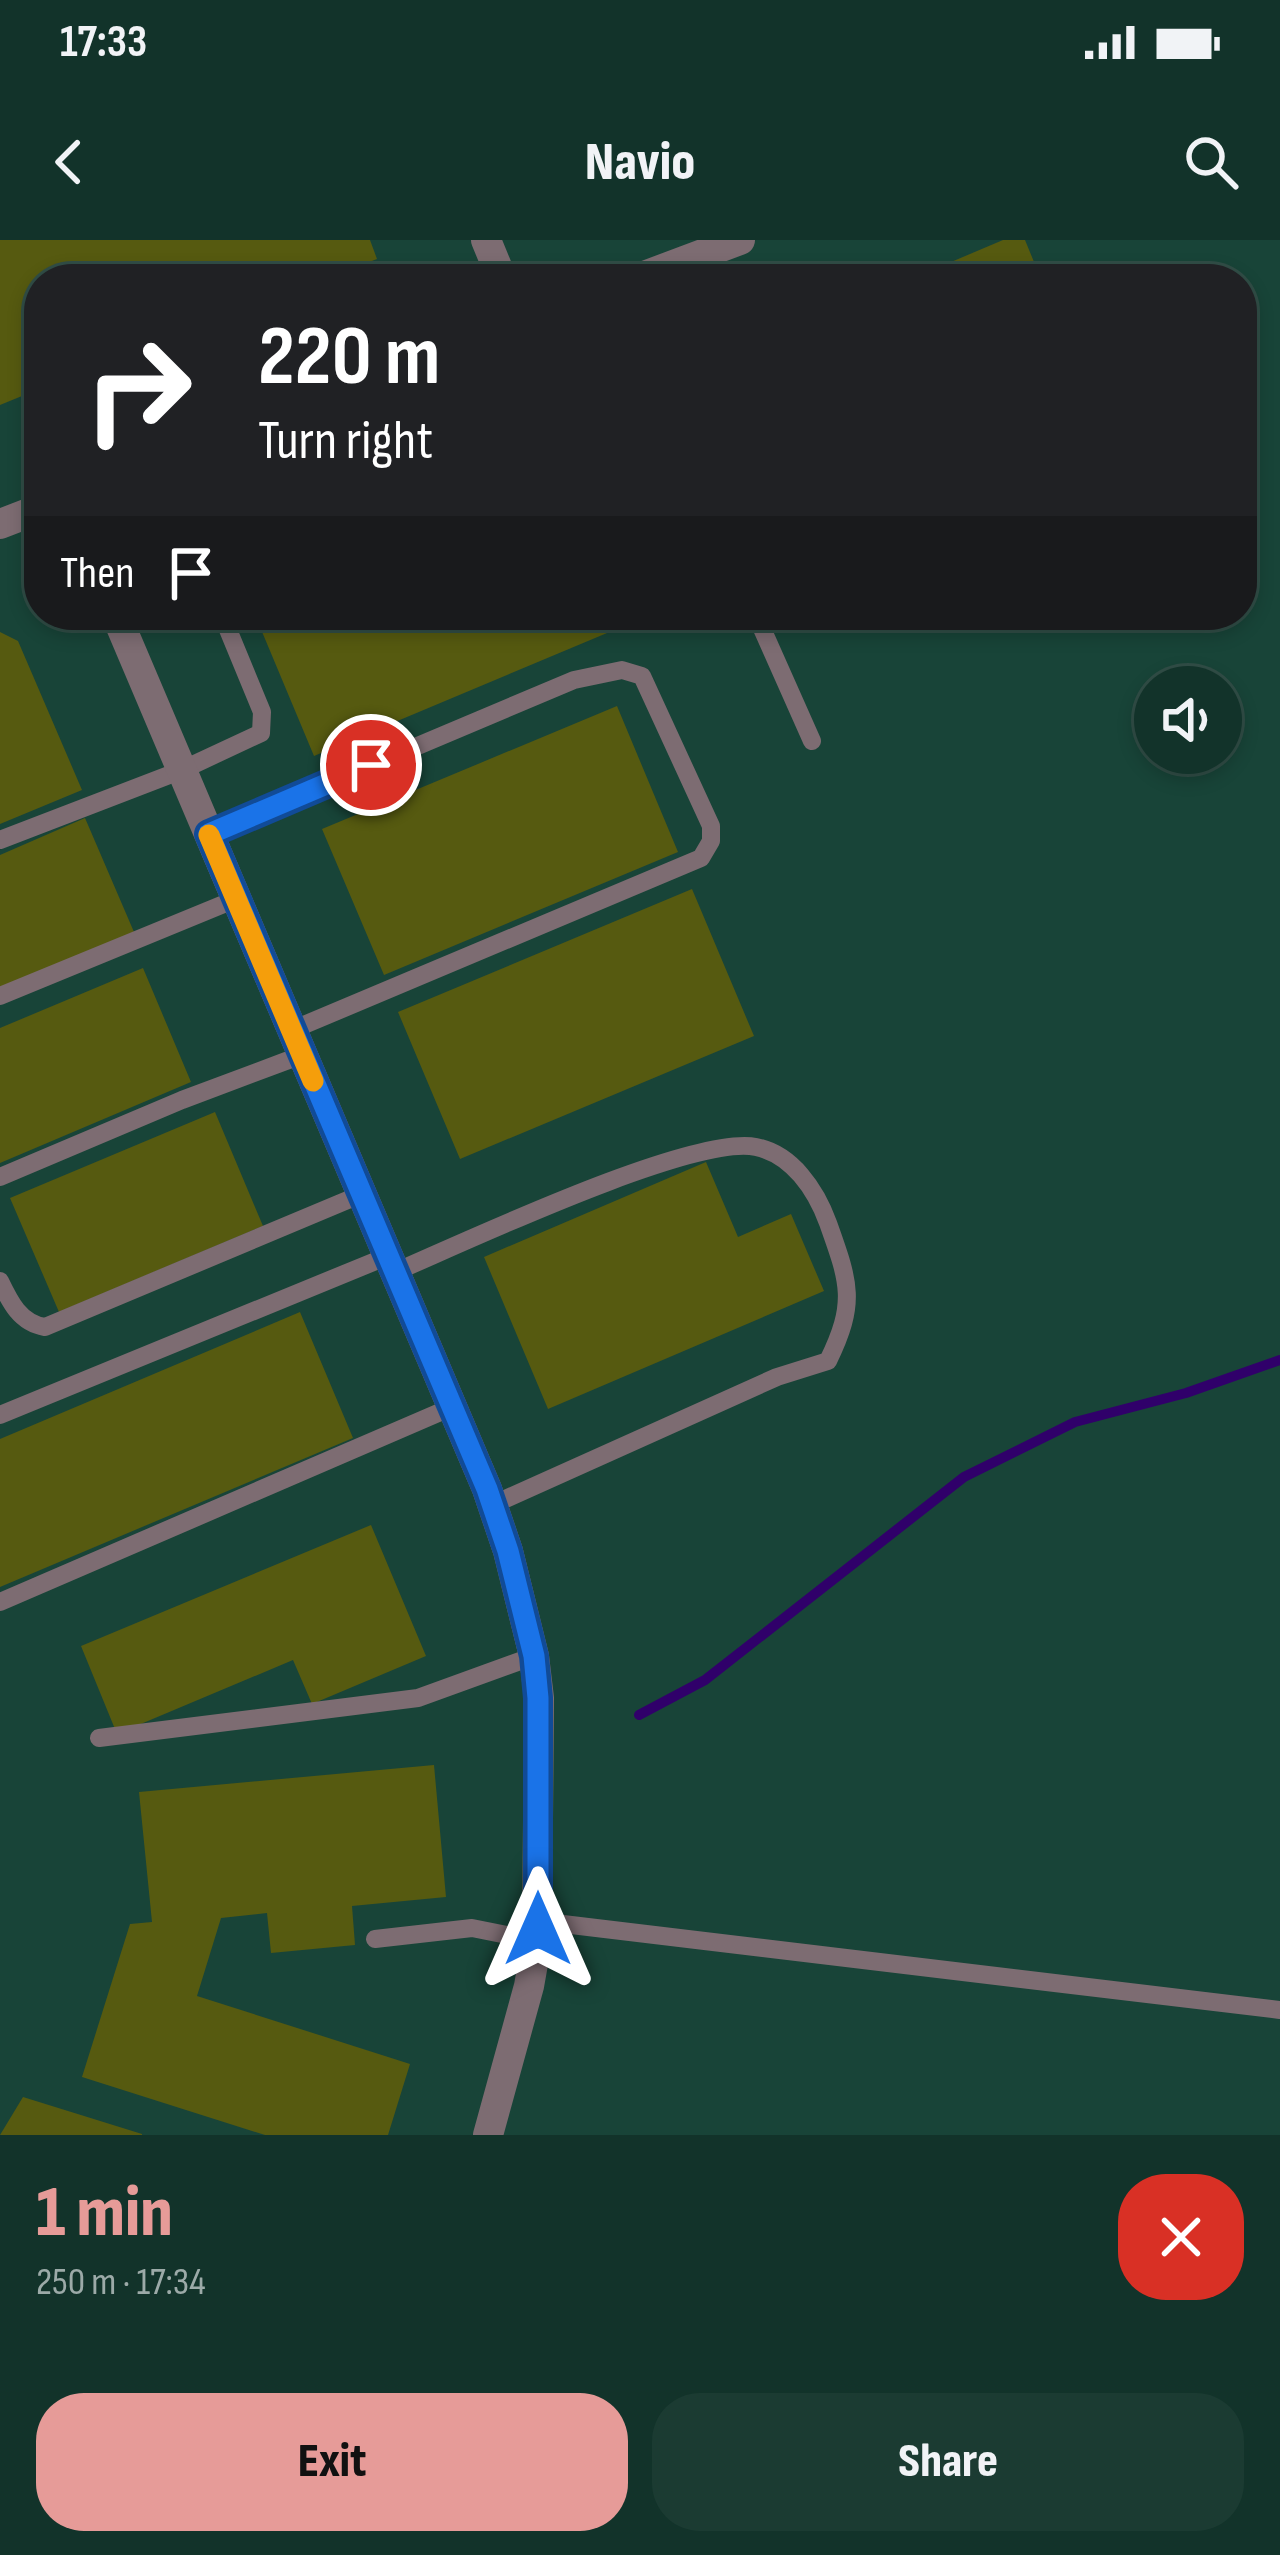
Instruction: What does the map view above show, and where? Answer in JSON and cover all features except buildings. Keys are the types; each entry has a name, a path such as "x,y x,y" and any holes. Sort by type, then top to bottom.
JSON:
{"street":[{"path":"676,264 740,240"},
{"path":"122,630 493,1505 534,1656 537,1931 529,1985 488,2135"}],"lane":[{"path":"0,840 182,770 261,733 262,712 228,630"},
{"path":"763,630 812,741"},
{"path":"0,1177 182,1100 297,1042 701,858 711,841 711,826 642,676 622,670 574,680 209,834"},
{"path":"0,996 236,899"},
{"path":"0,1415 621,1177 718,1148 755,1146 794,1164 825,1216 849,1287 845,1326 828,1361 777,1377 493,1505"},
{"path":"0,1281 20,1315 45,1327 362,1194"},
{"path":"0,1602 452,1407"},
{"path":"99,1738 418,1698 534,1656"},
{"path":"376,1939 472,1928 537,1931 1280,2010"}],"waterway":[{"path":"639,1715 705,1680 964,1477 1075,1422 1186,1393 1280,1360"}],"slow traffic":[{"path":"209,835 313,1081"}],"route":[{"path":"371,765 209,834 487,1489 508,1551 534,1656 538,1698 538,1929"}]}
